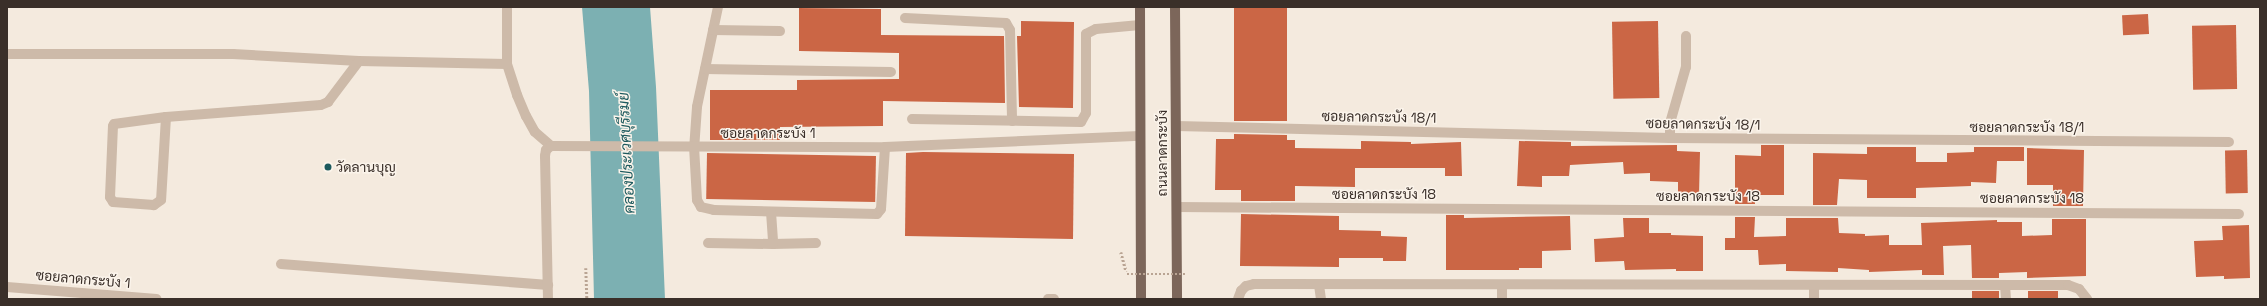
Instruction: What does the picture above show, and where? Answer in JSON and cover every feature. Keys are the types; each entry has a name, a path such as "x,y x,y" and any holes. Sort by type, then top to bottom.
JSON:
{"main road":[{"name":"ถนนลาดกระบัง","path":"1140,7 1141,299"},
{"name":"ถนนลาดกระบัง","path":"1175,7 1177,299"}],"street":[{"path":"507,7 507,64 526,116 536,132 551,146 546,150 545,156 548,299"},
{"path":"718,7 697,107 694,146 697,200 701,207 714,210 878,214 881,209 885,147"},
{"path":"905,18 1006,23 1010,30 1012,121"},
{"path":"912,119 1080,122 1084,119 1086,113 1086,34 1096,29 1140,25"},
{"path":"713,30 780,31"},
{"path":"1670,138 1670,123 1686,67 1686,36"},
{"path":"7,54 233,54 359,61 507,64"},
{"path":"166,117 161,200 154,205 113,202 110,197 114,124 166,117 321,105 328,102 359,61"},
{"path":"704,69 891,72"},
{"name":"ซอยลาดกระบัง 18/1","path":"1176,126 1670,138 2229,142"},
{"name":"ซอยลาดกระบัง 1","path":"551,146 885,147 1140,136"},
{"name":"ซอยลาดกระบัง 18","path":"1177,207 2239,214"},
{"path":"771,212 773,244"},
{"path":"708,244 816,243"},
{"path":"281,264 548,285"},
{"path":"1319,284 1320,299"},
{"path":"1238,299 1241,291 1246,286 1250,285 1319,284 2068,285 2079,289 2087,299"},
{"path":"1502,285 1502,299"},
{"path":"1814,285 1814,299"},
{"path":"2005,285 2006,299"},
{"name":"ซอยลาดกระบัง 1","path":"7,287 157,299"},
{"path":"1048,299 1054,299"}],"path":[{"path":"1121,252 1127,274 1185,274"},
{"path":"586,268 587,299"}],"water":[{"name":"คลองประเวศบุรีรมย์","path":"582,7 650,7 656,87 665,299 594,299 589,91"}],"building":[{"path":"1234,7 1287,7 1287,121 1234,121"},
{"path":"799,8 881,9 881,35 1004,36 1005,103 883,101 883,126 780,127 780,140 710,140 710,90 797,90 797,80 899,79 899,53 799,51"},
{"path":"2148,14 2149,34 2123,35 2122,15"},
{"path":"1021,21 1074,22 1073,108 1019,107 1017,36 1021,36"},
{"path":"1658,21 1659,98 1613,99 1612,22"},
{"path":"2236,25 2237,89 2193,90 2192,26"},
{"path":"1234,134 1287,135 1287,140 1295,140 1295,148 1361,149 1361,141 1411,142 1411,144 1461,142 1462,176 1445,176 1445,168 1355,168 1355,187 1295,186 1295,201 1241,201 1241,190 1215,190 1216,139 1234,139"},
{"path":"1519,141 1571,142 1571,146 1677,145 1677,151 1700,152 1699,196 1678,196 1678,182 1650,181 1650,173 1624,174 1623,162 1570,165 1569,176 1542,176 1542,187 1517,186"},
{"path":"1761,145 1784,145 1784,195 1755,195 1755,204 1735,204 1735,155 1761,156"},
{"path":"1867,147 1916,147 1916,162 1947,162 1947,153 1974,152 1974,147 2024,147 2024,161 1997,161 1996,183 1971,182 1971,186 1916,188 1916,198 1867,198 1867,180 1839,179 1837,205 1813,205 1813,153 1867,154"},
{"path":"2027,148 2084,150 2083,206 2053,206 2053,185 2027,185"},
{"path":"2225,150 2247,150 2248,193 2226,193"},
{"path":"707,153 876,156 875,202 706,199"},
{"path":"906,153 1074,154 1073,239 905,236"},
{"path":"1241,214 1339,216 1339,230 1381,231 1381,236 1407,237 1406,261 1383,261 1383,258 1339,258 1339,267 1240,266"},
{"path":"1446,215 1464,215 1464,218 1570,216 1571,250 1542,251 1542,268 1519,268 1519,270 1446,270"},
{"path":"1735,217 1755,217 1754,237 1786,236 1786,218 1838,218 1839,233 1865,234 1865,236 1889,235 1889,245 1922,245 1921,223 1997,220 1997,222 2022,222 2022,236 2052,235 2052,219 2086,219 2086,276 2027,278 2027,272 1999,273 1999,278 1972,278 1971,245 1943,246 1944,275 1922,275 1922,270 1869,272 1869,270 1838,268 1838,272 1786,271 1786,264 1759,265 1758,250 1725,250 1725,238 1735,238"},
{"path":"1623,218 1649,218 1649,233 1671,233 1671,235 1703,236 1703,271 1676,271 1676,269 1625,270 1624,261 1595,262 1594,239 1624,237"},
{"path":"2249,225 2250,278 2224,279 2224,276 2196,277 2194,241 2223,240 2222,226"},
{"path":"1972,291 1999,291 1999,299 1972,299"},
{"path":"2028,291 2058,291 2058,299 2028,299"}],"place":[{"name":"วัดลานบุญ","path":"328,167"}]}
